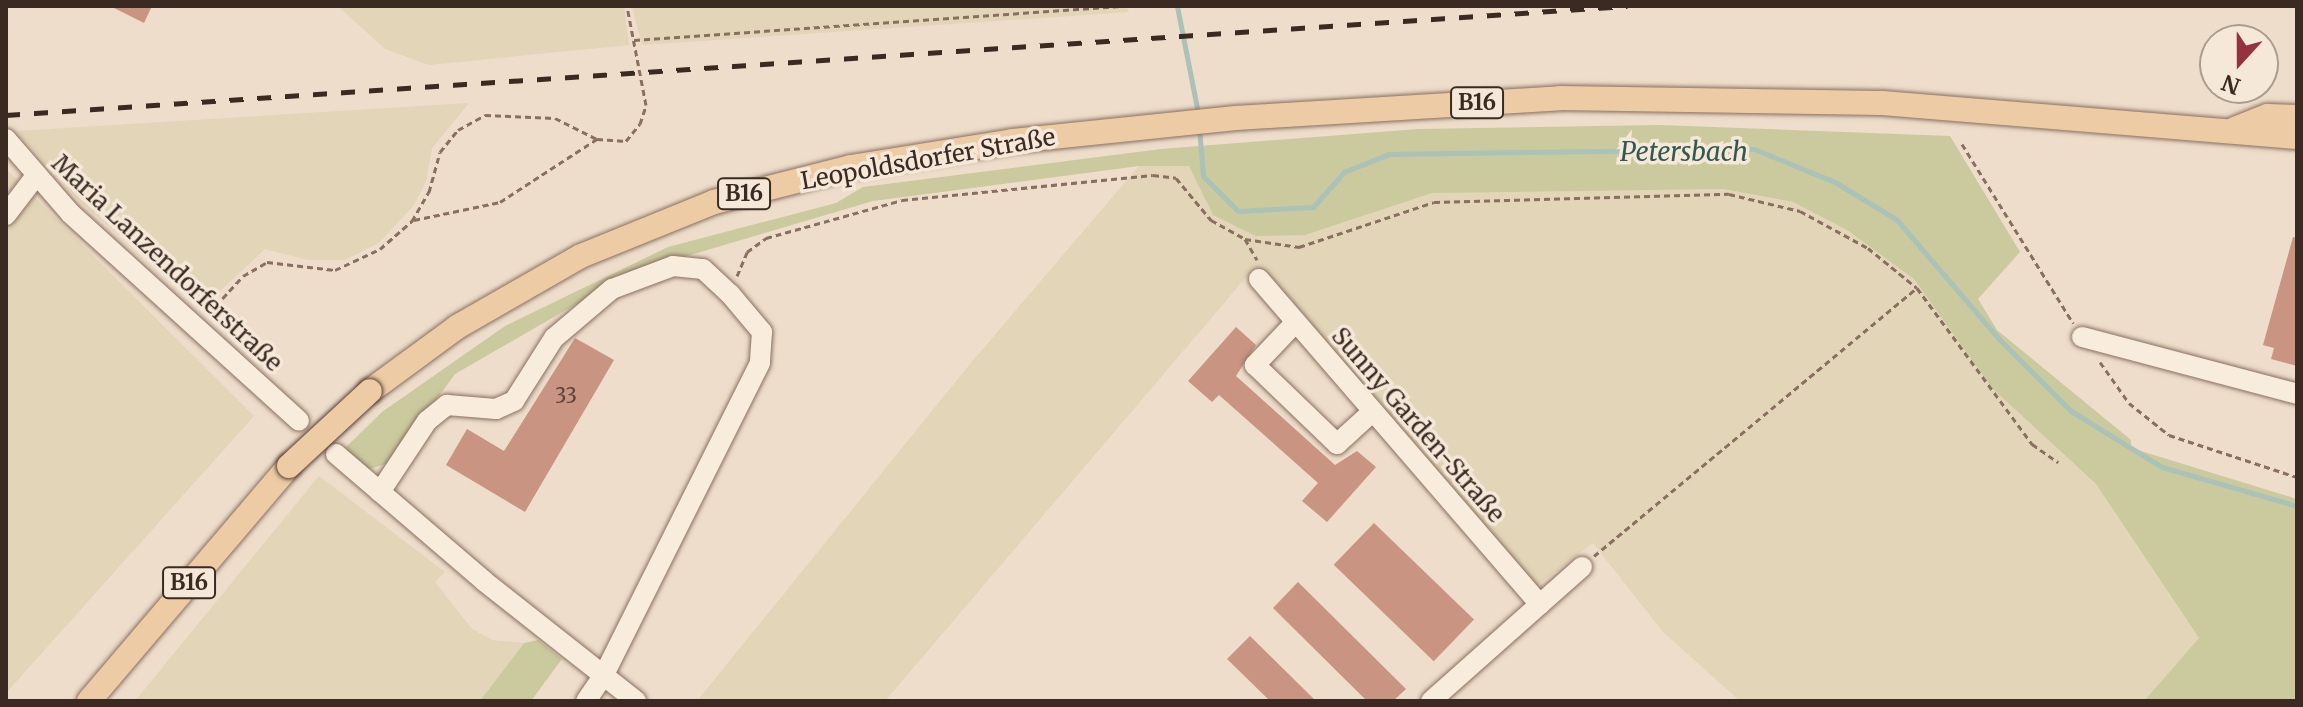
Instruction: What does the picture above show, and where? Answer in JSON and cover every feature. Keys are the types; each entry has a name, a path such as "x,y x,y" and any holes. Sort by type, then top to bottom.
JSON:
{"main road":[{"name":"Leopoldsdorfer Straße","path":"89,701 289,466 370,391 457,327 581,256 714,202 851,167 1013,141 1236,118 1560,98 1882,103 2233,130"},
{"path":"2233,130 2268,116 2297,117"},
{"name":"B16","path":"2233,130 2297,137"}],"street":[{"name":"Maria Lanzendorferstraße","path":"6,139 35,177 299,421"},
{"path":"6,215 35,177"},
{"path":"380,492 427,421 447,405 496,409 514,401 554,338 612,289 673,266 703,269 730,294 762,332 760,363 603,676 586,701"},
{"name":"Sunny Garden-Straße","path":"1259,279 1294,324 1540,604"},
{"path":"1294,324 1255,365 1337,444 1372,412"},
{"path":"2082,337 2297,394"},
{"path":"336,454 636,701"},
{"path":"1431,701 1582,567"}],"path":[{"path":"196,328 243,276 267,262 335,270 380,249 412,221 429,192 440,152 458,130 485,115 555,118 597,139 626,141 640,124 646,105 627,6"},
{"path":"634,40 1125,6"},
{"path":"412,221 500,202 597,139"},
{"path":"730,294 747,252 766,238 902,200 968,192 1153,175 1176,178 1211,220 1245,239 1299,247 1434,202 1729,194 1800,211 1868,248 1917,288 2032,444 2058,462"},
{"path":"1245,239 1256,258 1259,279"},
{"path":"1582,567 1917,288"}],"shaded area":[{"path":"338,6 624,6 629,45 429,65 385,49"},
{"path":"632,6 1126,6 1129,12 642,45"},
{"path":"469,103 432,148 426,182 413,206 380,242 345,260 308,260 265,249 205,305 82,204 16,131"},
{"path":"1659,125 1950,136 2020,252 1978,299 1997,330 2131,440 2131,448 2297,499 2297,701 2144,701 2199,638 2096,484 1992,388 1914,279 1847,230 1793,202 1723,189 1432,193 1305,235 1256,236 1213,215 1189,166 1139,166 873,201 670,261 592,295 455,374 391,462 370,469 350,456 346,447 382,412 505,326 668,247 836,203 863,187 1161,149 1418,129"},
{"path":"1139,166 1190,166 1213,215 1305,235 1432,192 1723,189 1793,202 1847,230 1914,279 1992,388 2096,484 2199,638 2144,701 1740,701 1663,632 1593,543 1534,588 1254,268 885,701 697,701 970,364"},
{"path":"6,169 254,416 6,693"},
{"path":"319,476 445,572 435,582 472,629 492,640 524,643 480,701 135,701"},
{"path":"538,640 562,659 531,701 480,701 524,643"}],"building":[{"path":"110,6 152,6 144,23"},
{"path":"2293,237 2297,238 2297,366 2271,359 2274,348 2263,345"},
{"path":"1236,327 1256,345 1236,376 1335,465 1357,451 1376,467 1327,522 1302,501 1318,483 1219,395 1212,402 1188,381"},
{"path":"575,338 614,360 525,512 446,465 467,429 504,451"},
{"path":"1374,523 1474,620 1434,661 1334,565"},
{"path":"1298,582 1406,689 1393,701 1367,701 1273,608"},
{"path":"1250,636 1316,701 1270,701 1227,659"}],"waterway":[{"name":"Petersbach","path":"1177,6 1198,113"},
{"name":"Petersbach","path":"1199,127 1203,176 1238,211 1313,207 1344,172 1389,154 1754,149 1835,182 1897,220 1999,339 2071,411 2162,467 2297,506"}],"railway":[{"path":"6,115 1627,6"}]}
